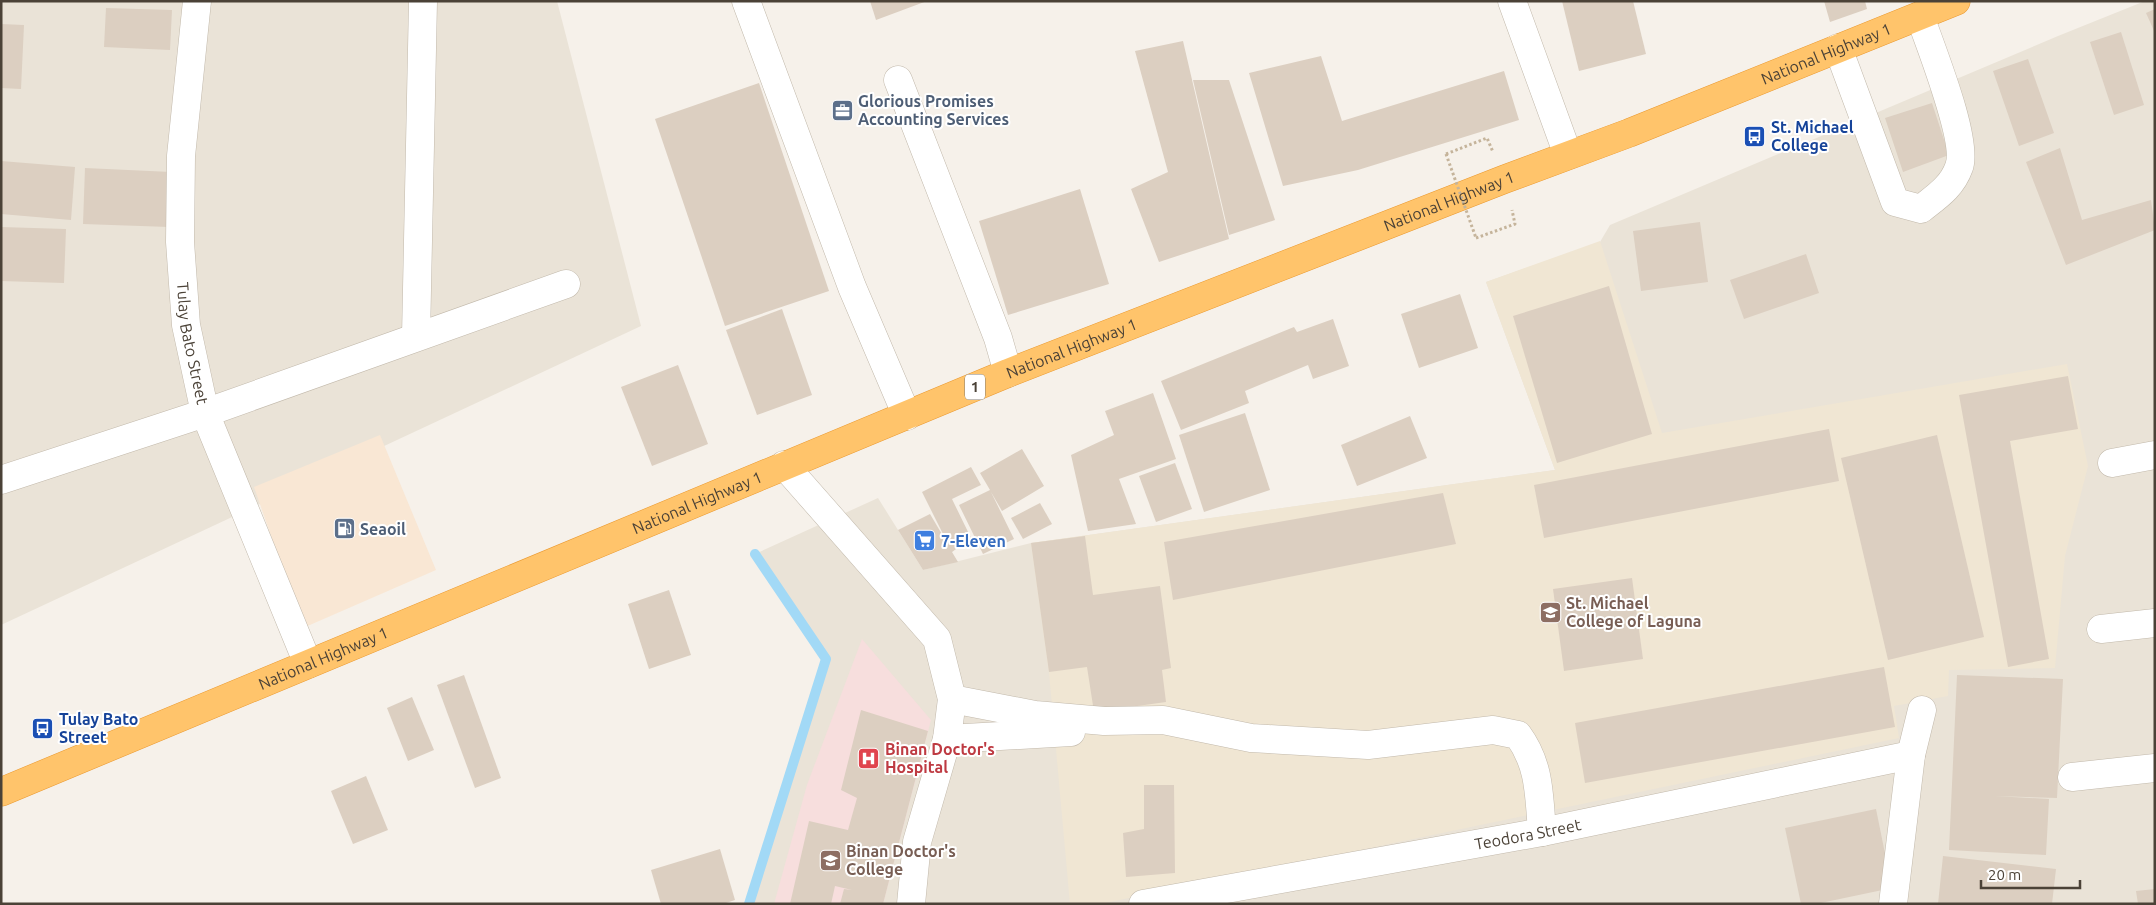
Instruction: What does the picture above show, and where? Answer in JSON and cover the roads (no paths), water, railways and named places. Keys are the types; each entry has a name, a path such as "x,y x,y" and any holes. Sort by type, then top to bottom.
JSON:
{"highway":[{"name":"National Highway 1","path":"1,792 784,465 1008,374 1568,155 1629,133 1956,1"}],"street":[{"name":"Tulay Bato Street","path":"197,1 181,156 180,242 186,325 205,413 308,664"},
{"path":"416,337 423,1"},
{"path":"746,1 852,287 907,416"},
{"path":"1512,1 1568,155"},
{"path":"1838,48 1895,202 1921,209 1947,189 1960,166 1958,130 1920,16"},
{"path":"898,80 998,338 1008,374"},
{"path":"1,480 205,413 566,284"},
{"path":"2112,463 2155,455"},
{"path":"784,465 937,639 952,699 947,739 917,842 911,904"},
{"path":"2101,628 2155,623"},
{"path":"952,699 1035,714 1104,721 1163,720 1251,738 1280,740 1368,745 1493,730 1518,734 1529,750 1537,772 1542,832"},
{"path":"1893,904 1911,755 1922,710"},
{"path":"947,739 1076,732"},
{"name":"Teodora Street","path":"1143,904 1542,832 1911,755"},
{"path":"2072,778 2155,768"}],"waterway":[{"path":"749,904 826,659 755,554"}],"place":[{"name":"Glorious Promises Accounting Services","path":"842,110"},
{"name":"St. Michael College","path":"1755,136"},
{"name":"Seaoil","path":"344,529"},
{"name":"7-Eleven","path":"925,541"},
{"name":"St. Michael College of Laguna","path":"1550,612"},
{"name":"Tulay Bato Street","path":"43,728"},
{"name":"Binan Doctor's Hospital","path":"869,758"},
{"name":"Binan Doctor's College","path":"830,860"}]}
